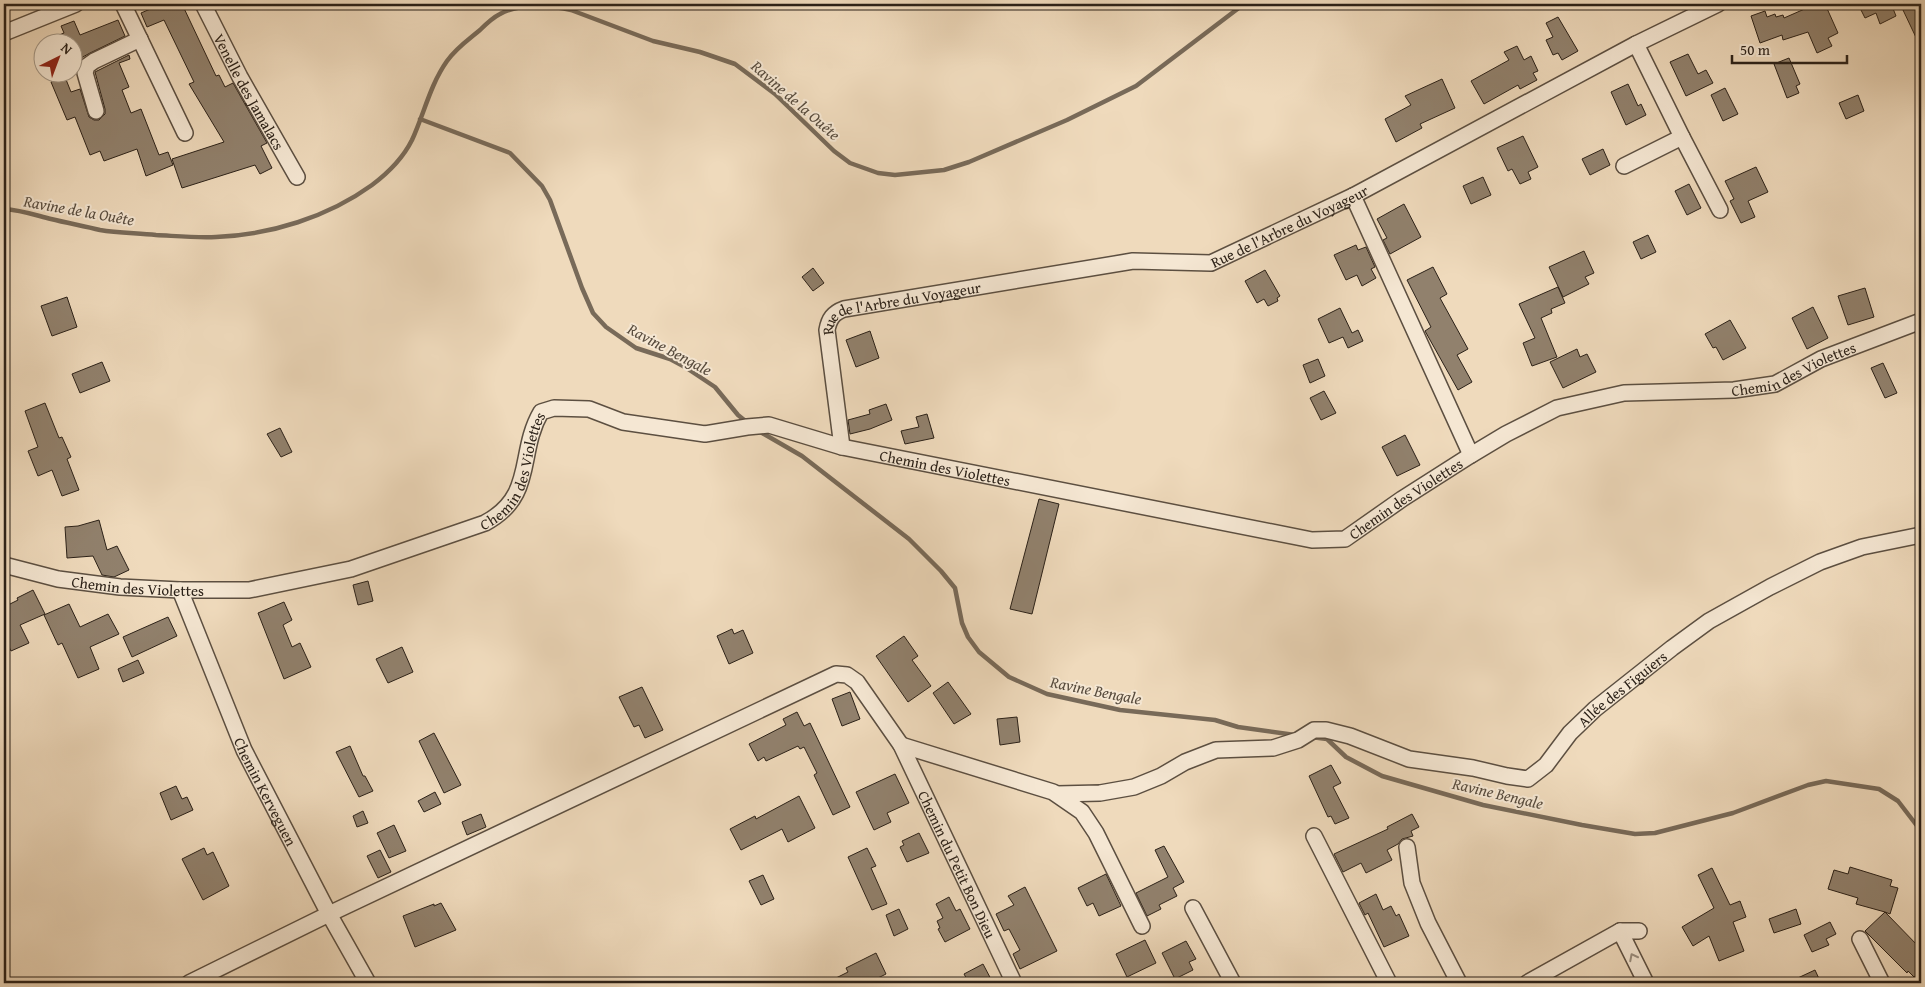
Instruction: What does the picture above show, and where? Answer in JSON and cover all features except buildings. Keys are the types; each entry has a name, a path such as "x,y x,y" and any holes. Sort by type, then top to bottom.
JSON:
{"street":[{"path":"4,33 76,4"},
{"path":"123,4 185,133"},
{"name":"Venelle des Jamalacs","path":"203,4 240,77 297,177"},
{"name":"Rue de l'Arbre du Voyageur","path":"842,447 827,330 832,317 837,312 844,309 1133,261 1211,263 1353,196 1636,44 1718,4"},
{"path":"96,111 85,73 87,66 140,39"},
{"path":"1636,44 1720,210"},
{"path":"1624,166 1682,137"},
{"path":"1353,196 1471,455"},
{"name":"Chemin des Violettes","path":"4,565 58,579 120,587 180,590 249,590 351,570 486,523 499,516 516,496 521,483 535,424 542,412 554,408 589,409 623,422 705,434 770,426 842,447 1312,540 1345,539 1402,499 1471,455 1506,434 1557,408 1624,393 1734,390 1775,384 1821,359 1921,321"},
{"name":"Allée des Figuiers","path":"1056,794 1100,793 1134,787 1161,776 1185,762 1216,750 1273,748 1298,740 1314,730 1326,730 1350,736 1408,759 1473,768 1528,779 1546,765 1570,732 1596,709 1709,621 1820,562 1862,547 1921,535"},
{"name":"Chemin Kerveguen","path":"180,590 244,750 329,914 368,983"},
{"name":"Chemin du Petit Bon Dieu","path":"329,914 836,674 847,675 857,682 901,745 1014,983"},
{"path":"901,745 1056,794 1082,812 1096,833 1142,926"},
{"path":"1314,836 1389,983"},
{"path":"1408,847 1412,883 1428,923 1459,983"},
{"path":"1193,908 1233,983"},
{"path":"189,983 329,914"},
{"path":"1527,983 1620,932 1639,932"},
{"path":"1620,932 1646,983"},
{"path":"1860,939 1882,983"}],"waterway":[{"name":"Ravine de la Ouête","path":"4,209 107,231 201,237 257,233 318,215 372,185 400,159 412,140 441,70 458,48 497,16 508,10 535,6 571,10 653,41 700,52 735,64 775,94 834,151 850,163 878,173 895,175 944,170 969,162 1067,120 1136,86 1244,4"},
{"name":"Ravine Bengale","path":"420,119 510,153 542,186 550,200 593,313 606,327 636,348 670,359 715,387 738,415 749,424"},
{"name":"Ravine Bengale","path":"757,430 802,456 909,539 955,588 962,623 968,637 979,652 1009,677 1047,694 1120,710 1215,720 1238,727 1295,735"},
{"name":"Ravine Bengale","path":"1311,737 1327,739 1346,757 1382,776 1483,805 1635,834 1655,833 1733,813 1808,785 1826,781 1879,789 1898,801 1921,831"}]}
